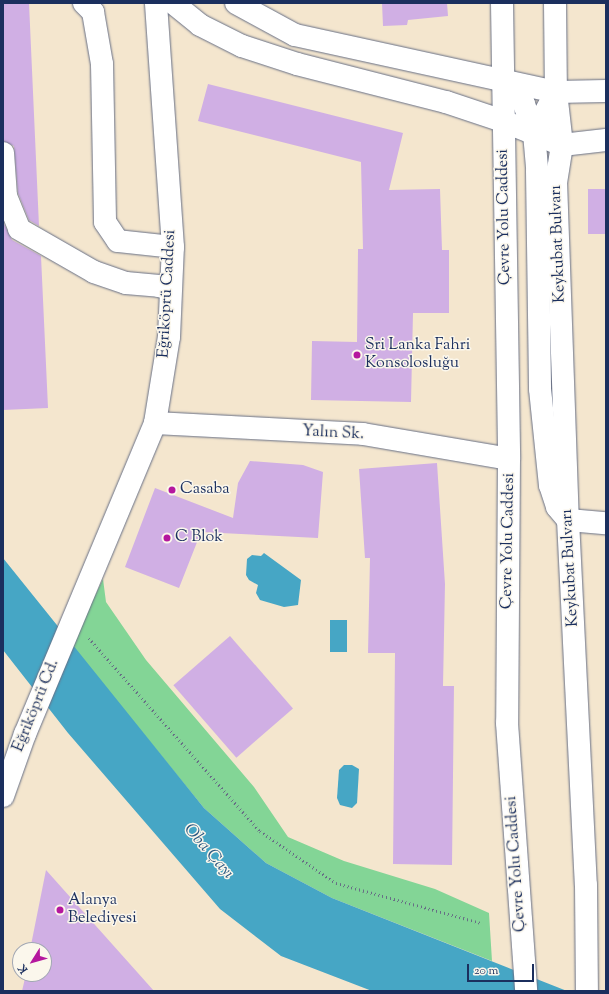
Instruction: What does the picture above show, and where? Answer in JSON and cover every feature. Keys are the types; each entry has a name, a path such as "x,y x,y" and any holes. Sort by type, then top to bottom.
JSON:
{"main road":[{"path":"84,3 93,12 102,64 105,222 118,241 173,247"},
{"name":"Eğriköprü Caddesi","path":"73,616 155,423 169,337 173,247 156,3"},
{"path":"173,3 200,25 242,46 297,64 446,102 503,121 562,145 606,140"},
{"path":"236,3 295,35 556,92 606,90"},
{"name":"Çevre Yolu Caddesi","path":"502,3 509,459 507,723 526,991"},
{"name":"Keykubat Bulvarı","path":"554,3 556,92 562,145 556,181 568,520 586,885 587,991"},
{"name":"Çevre Yolu Caddesi","path":"504,80 524,104 534,133 537,171 540,389 550,485 556,507 568,520"},
{"path":"534,133 556,92"},
{"path":"3,153 6,196 19,229 94,272 126,283 159,286 171,289"},
{"name":"Yalın Sk.","path":"155,423 363,434 509,459"},
{"path":"568,520 606,523"},
{"name":"Eğriköprü Cd.","path":"3,796 25,734 73,616"}],"path":[{"path":"88,637 260,831 336,883 481,923"}],"green space":[{"path":"103,579 106,602 146,660 254,787 288,837 344,861 435,889 489,913 492,961 332,898 266,863 204,808 71,645"}],"water":[{"path":"264,553 301,580 298,605 284,607 260,600 256,593 258,585 249,580 246,575 247,559 252,555 261,556"},
{"name":"Oba Çayı","path":"3,558 204,808 266,863 332,898 567,991 372,991 281,956 220,909 68,733 3,650"},
{"path":"330,620 347,620 347,652 330,652"},
{"path":"344,765 352,765 359,769 357,803 352,808 340,805 337,798 339,770"}],"building":[{"path":"3,3 29,3 39,226 29,220 18,193 14,146 3,141"},
{"path":"382,3 447,3 448,16 408,20 407,25 383,26"},
{"path":"208,84 403,133 389,190 440,189 442,250 449,250 449,313 413,313 411,402 311,400 312,341 357,342 358,249 363,249 361,162 198,121"},
{"path":"588,189 606,189 606,234 588,234"},
{"path":"3,222 12,240 41,256 48,408 3,410"},
{"path":"250,461 303,465 323,472 318,538 201,532 179,588 125,567 155,488 233,518 238,483"},
{"path":"437,463 445,584 443,686 454,686 452,865 393,864 395,653 368,653 370,558 365,558 359,469"},
{"path":"230,636 293,708 236,758 173,685"},
{"name":"Alanya Belediyesi","path":"46,870 154,991 22,991 24,982 52,982 52,942 32,942"}],"place":[{"name":"Sri Lanka Fahri Konsolosluğu","path":"357,355"},
{"name":"Casaba","path":"172,490"},
{"name":"C Blok","path":"167,538"},
{"name":"Alanya Belediyesi","path":"60,910"}]}
